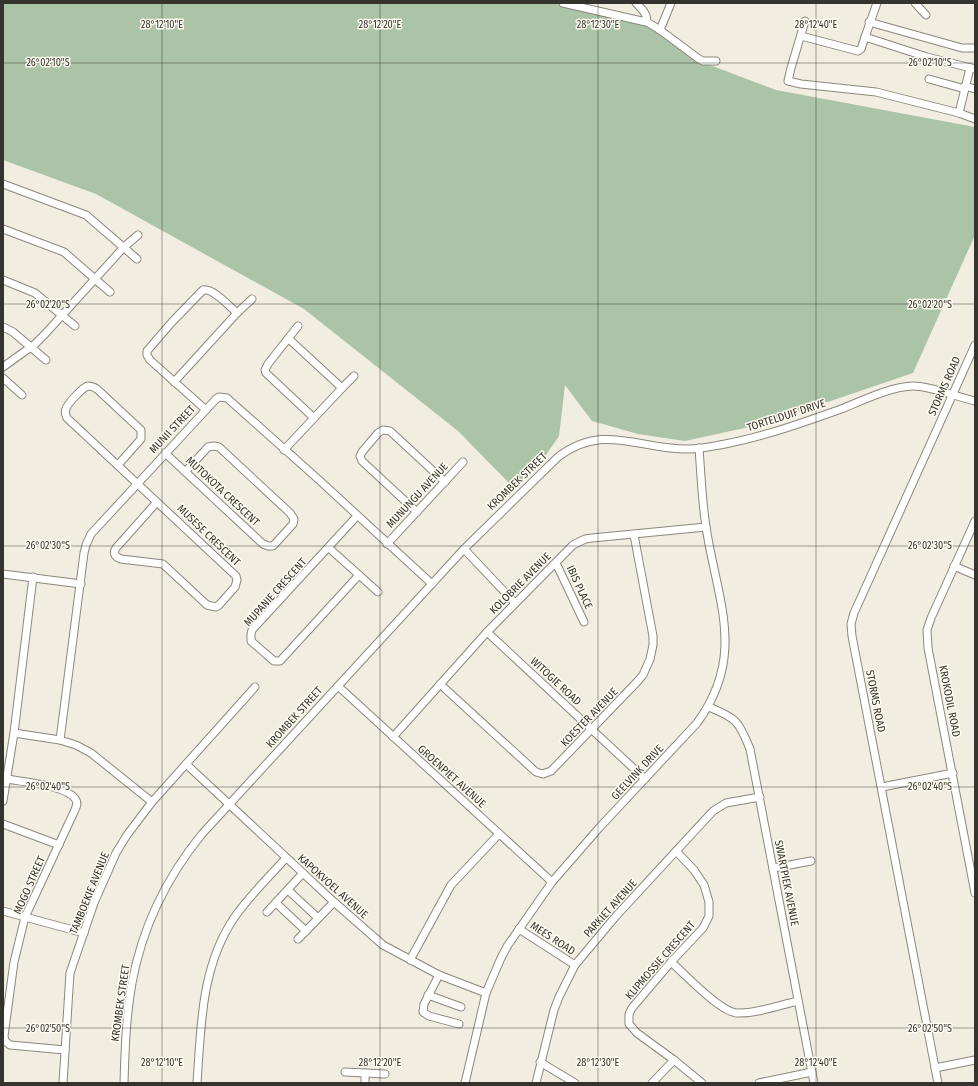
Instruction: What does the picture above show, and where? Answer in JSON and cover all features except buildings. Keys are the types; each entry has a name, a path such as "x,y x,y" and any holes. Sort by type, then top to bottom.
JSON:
{"street":[{"path":"563,3 647,22 699,59 716,60"},
{"path":"636,3 646,16 647,22"},
{"path":"660,30 671,3"},
{"path":"800,36 858,50 861,49 869,22 877,3"},
{"path":"915,3 926,15"},
{"path":"805,21 788,79 790,82 876,92 959,113 975,120"},
{"path":"869,22 962,48 975,48"},
{"path":"865,37 927,58 973,69 965,87 959,113"},
{"path":"929,79 975,89"},
{"path":"3,184 80,212 92,219 137,259"},
{"path":"3,229 64,252 110,292"},
{"path":"3,367 31,347 45,334 124,247 138,235"},
{"path":"3,280 35,293 75,326"},
{"path":"206,410 150,360 146,354 149,346 199,293 205,289 212,292 237,313"},
{"path":"174,382 237,313 252,299"},
{"path":"298,326 268,364 265,370 266,373 314,418"},
{"path":"3,327 13,332 46,360"},
{"path":"289,339 340,386"},
{"name":"STORMS ROAD","path":"938,1083 852,636 852,619 975,345"},
{"path":"284,450 314,418 340,386 354,376"},
{"path":"3,378 22,396"},
{"name":"MUSESE CRESCENT","path":"118,465 142,438 141,430 97,389 91,386 86,386 66,406 66,416 137,483 158,502 237,578 235,587 219,605 212,607 207,605 164,564 121,559 116,557 114,553 116,548 158,502"},
{"name":"TORTELDUIF DRIVE","path":"599,439 615,439 677,449 699,448 762,436 901,388 919,387 975,401"},
{"name":"MUNII STREET","path":"60,740 84,553 87,540 165,452 217,397 223,396 227,398 432,584"},
{"path":"417,512 362,461 360,456 362,452 378,433 383,430 390,431 445,482"},
{"name":"KROMBEK STREET","path":"124,1083 126,1032 130,993 138,954 144,936 164,891 177,868 202,834 464,549 558,457 567,450 599,439"},
{"name":"MUTOKOTA CRESCENT","path":"165,452 265,545 271,546 275,544 294,522 290,513 219,447 211,446 206,449 186,471"},
{"name":"GEELVINK DRIVE","path":"465,1083 486,993 501,958 519,929 552,882 585,843 690,731 708,707 722,674 726,642 725,627 706,527 699,448"},
{"name":"MUNUNGU AVENUE","path":"387,544 463,462"},
{"name":"MUPANIE CRESCENT","path":"357,516 252,630 250,637 254,644 274,662 280,661 359,576"},
{"name":"KROKODIL ROAD","path":"975,521 931,618 927,635 928,648 975,892"},
{"name":"KOLOBRIE AVENUE","path":"393,737 487,632 573,546 585,539 706,527"},
{"name":"KOESTER AVENUE","path":"440,684 538,773 546,774 551,771 593,729 643,674 652,652 652,628 634,535"},
{"path":"329,548 378,592"},
{"path":"464,549 515,603"},
{"name":"IBIS PLACE","path":"556,563 584,622"},
{"path":"954,566 975,576"},
{"path":"3,574 81,584"},
{"path":"3,800 14,733 33,577"},
{"name":"WITOGIE ROAD","path":"487,632 645,779"},
{"name":"GROENPIET AVENUE","path":"338,686 552,882"},
{"name":"TAMBOEKIE AVENUE","path":"63,1083 70,976 94,903 116,853 127,835 152,802 255,687"},
{"name":"SWARTPIEK AVENUE","path":"708,707 728,715 733,719 740,728 750,749 814,1083"},
{"path":"14,733 60,740 76,745 86,750 152,802"},
{"name":"KAPOKVOEL AVENUE","path":"186,764 286,858 383,945 439,975 486,993"},
{"path":"882,787 953,773"},
{"name":"MOGO STREET","path":"7,780 50,786 67,793 74,798 76,806 25,917 14,962 4,1040 12,1045 65,1050"},
{"name":"PARKIET AVENUE","path":"536,1083 554,1010 562,990 575,965 616,916 717,808 726,804 760,797"},
{"path":"3,824 59,845"},
{"path":"410,960 452,885 499,834"},
{"name":"KLIPMOSSIE CRESCENT","path":"676,851 700,877 707,895 709,916 705,924 632,1008 628,1019 631,1028 702,1083"},
{"path":"197,1083 202,1014 208,980 213,963 234,919 250,898 286,858"},
{"path":"773,868 810,861"},
{"path":"267,912 303,873"},
{"path":"288,890 318,918"},
{"path":"298,939 334,902"},
{"path":"276,903 306,931"},
{"path":"3,911 84,933"},
{"name":"MEES ROAD","path":"519,929 575,965"},
{"path":"672,962 720,1006 732,1012 737,1013 753,1011 798,1001"},
{"path":"439,975 423,1006 424,1013 459,1024"},
{"path":"428,995 461,1007"},
{"path":"652,1083 674,1060"},
{"path":"935,1068 975,1060"},
{"path":"540,1062 575,1083"},
{"path":"345,1072 385,1074"},
{"path":"759,1083 812,1072"},
{"path":"365,1073 365,1083"}],"green space":[{"path":"3,3 553,3 660,27 702,62 776,90 975,127 975,235 913,373 763,424 685,441 638,434 592,421 565,385 559,436 546,455 517,485 509,483 458,431 304,309 96,194 3,160"}]}
